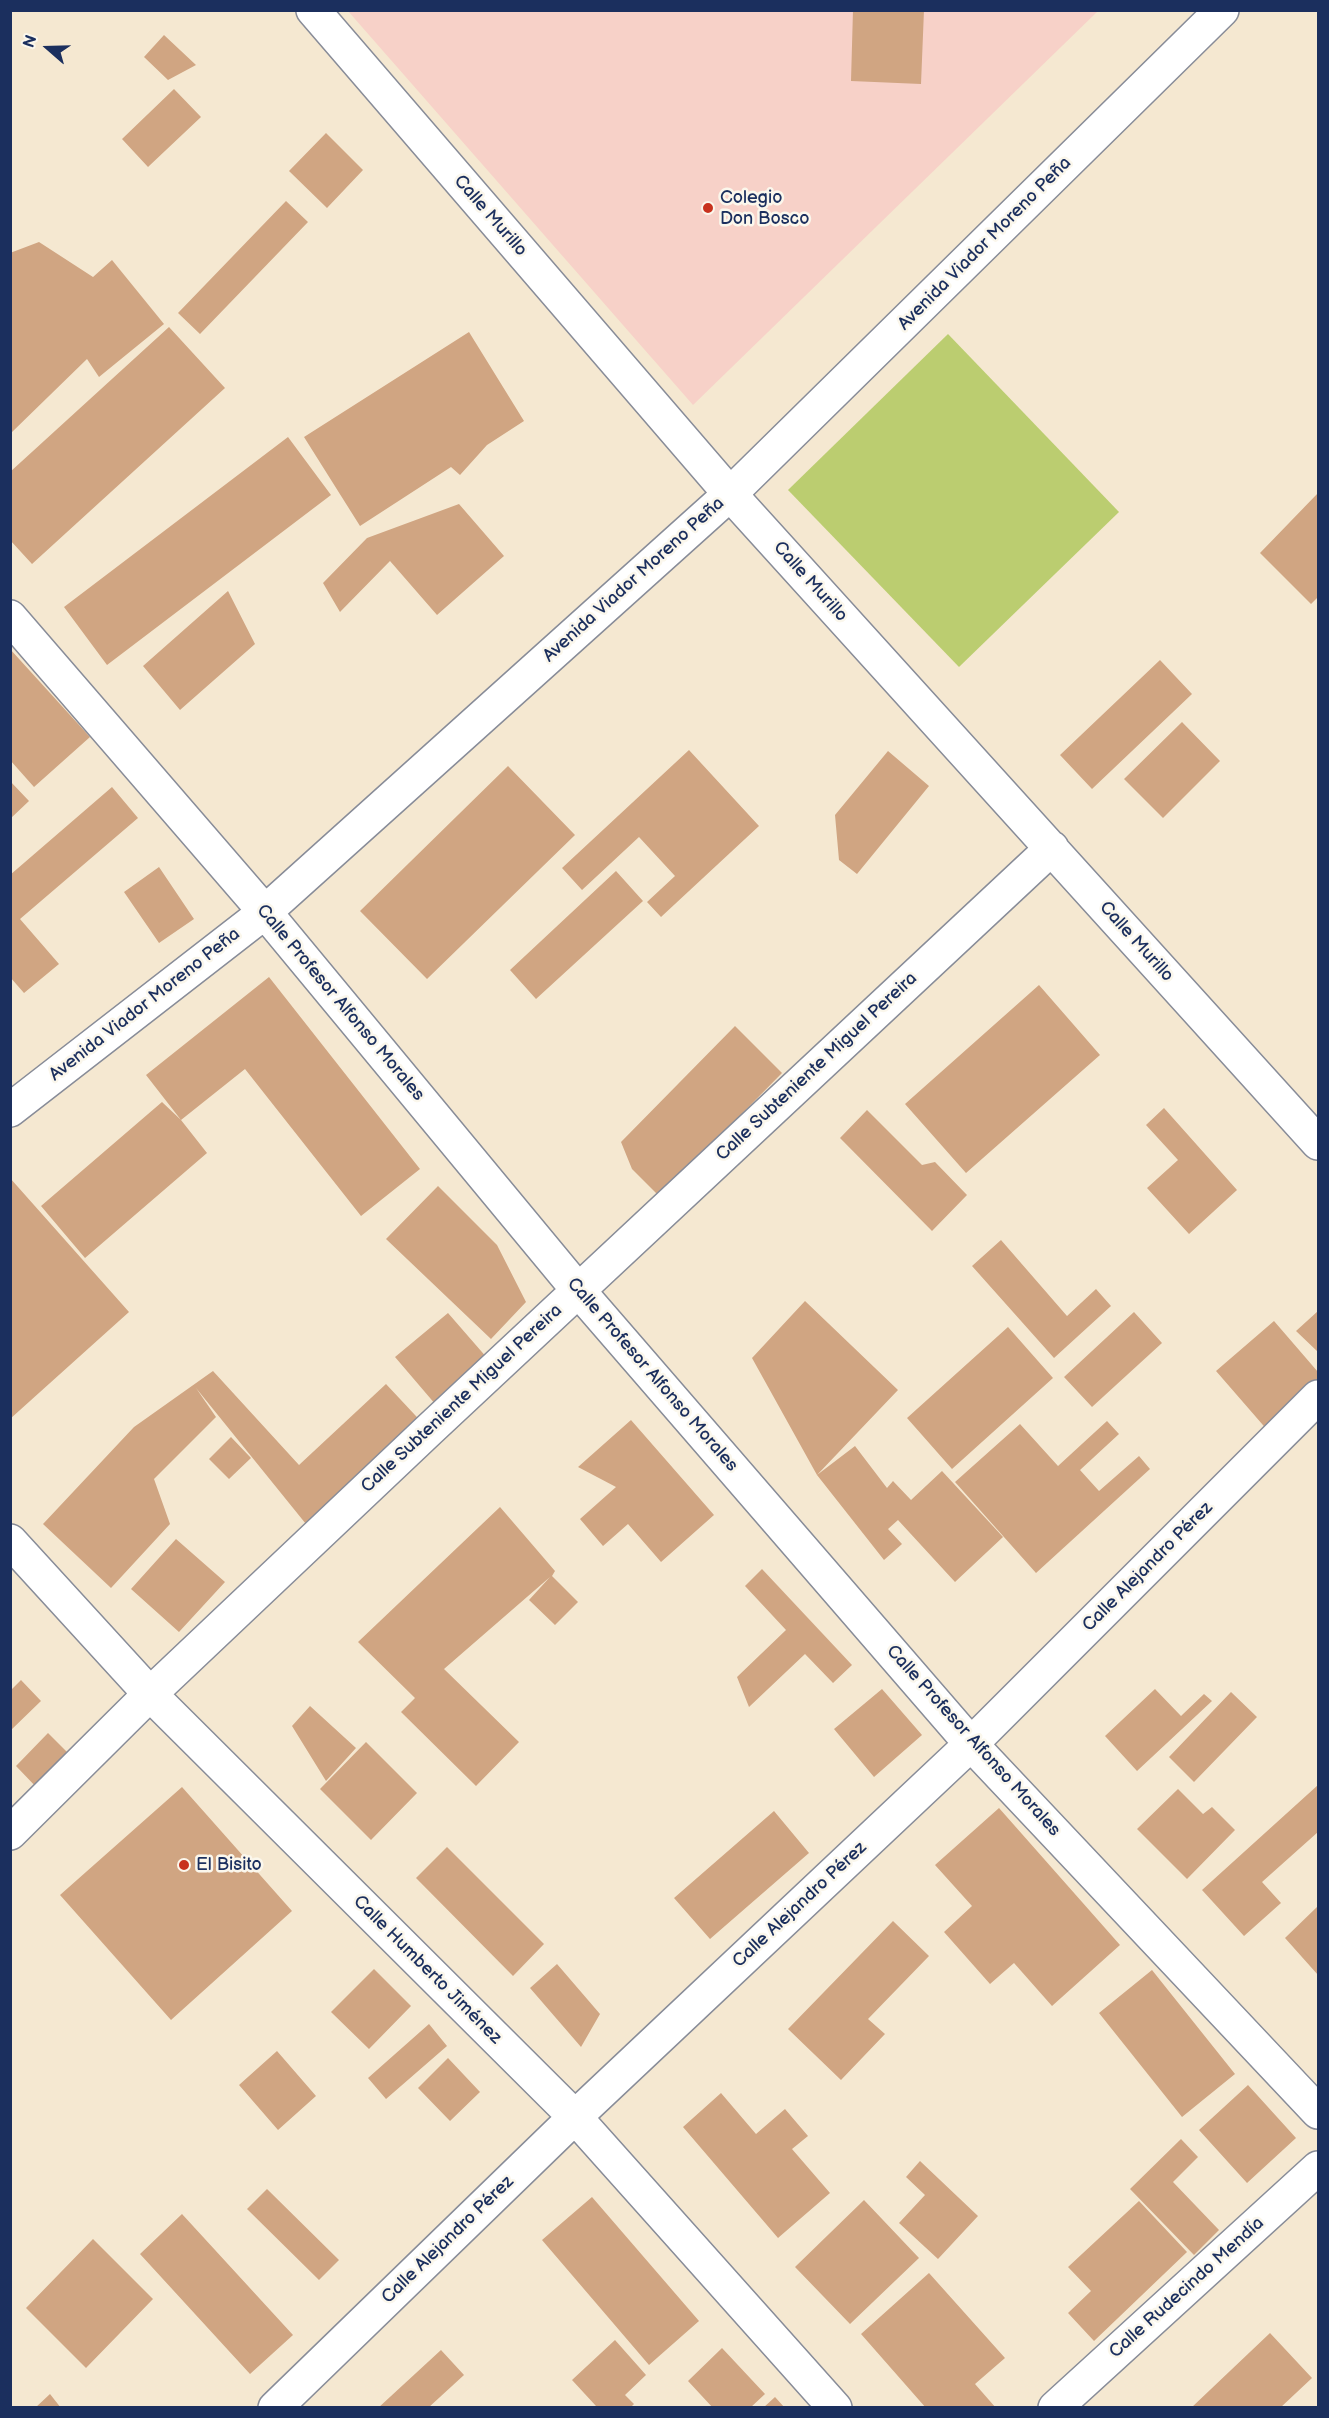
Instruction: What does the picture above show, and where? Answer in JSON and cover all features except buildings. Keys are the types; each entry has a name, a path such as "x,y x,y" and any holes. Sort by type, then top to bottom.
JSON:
{"street":[{"name":"Calle Murillo","path":"313,10 730,494 1318,1143"},
{"name":"Avenida Viador Moreno Peña","path":"10,1110 266,912 730,494 1222,10"},
{"name":"Calle Profesor Alfonso Morales","path":"10,617 266,912 578,1290 971,1744 1318,2112"},
{"name":"Calle Subteniente Miguel Pereira","path":"10,1833 150,1695 578,1290 1052,848"},
{"name":"Calle Alejandro Pérez","path":"275,2408 575,2117 971,1744 1318,1397"},
{"name":"Calle Humberto Jiménez","path":"10,1541 150,1695 575,2117 835,2408"},
{"name":"Calle Rudecindo Mendía","path":"1055,2408 1318,2168"}],"shaded area":[{"name":"Colegio Don Bosco","path":"348,11 1098,11 693,405"}],"green space":[{"path":"948,334 1119,512 959,667 788,490"}],"place":[{"name":"Colegio Don Bosco","path":"708,208"},
{"name":"El Bisito","path":"184,1865"}]}
